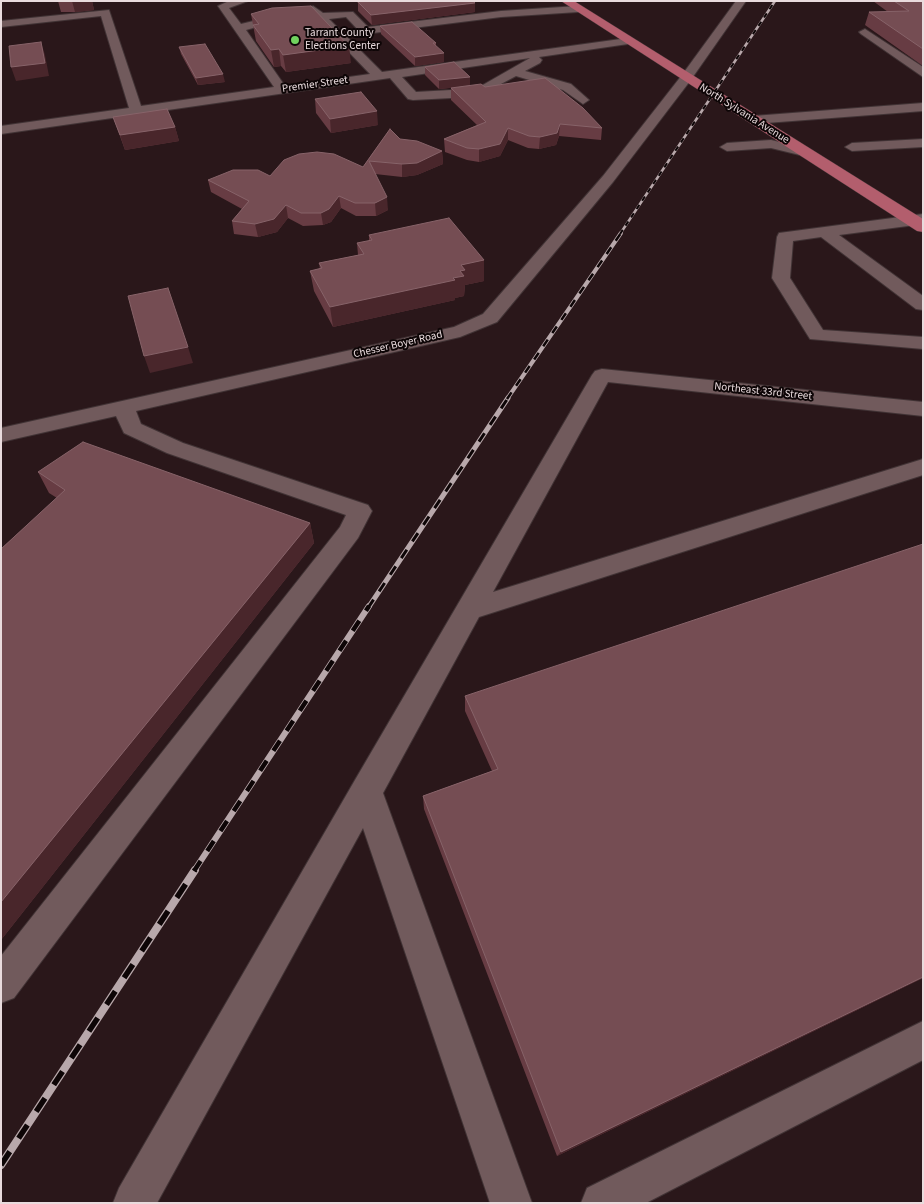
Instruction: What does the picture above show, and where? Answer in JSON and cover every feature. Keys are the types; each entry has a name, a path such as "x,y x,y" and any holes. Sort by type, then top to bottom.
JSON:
{"main road":[{"name":"North Sylvania Avenue","path":"566,1 686,78 745,123 804,152 919,222"}],"street":[{"path":"244,1 223,6 282,90"},
{"path":"686,78 741,1"},
{"path":"240,31 248,25 261,21 316,13 347,4"},
{"path":"232,19 316,13 349,14 365,31 501,14 578,9"},
{"path":"1,24 106,12 136,110"},
{"path":"316,13 379,76"},
{"path":"865,32 923,73"},
{"path":"393,74 413,96 451,94 484,89 534,60 631,43"},
{"name":"Premier Street","path":"1,130 393,74 631,43"},
{"path":"514,72 567,87 583,100"},
{"name":"Chesser Boyer Road","path":"1,436 460,331 490,318 608,179 686,78"},
{"path":"804,152 771,144 724,151 745,123 923,107"},
{"path":"852,147 923,143"},
{"path":"919,222 823,231 785,237 781,278 817,335 923,343"},
{"path":"823,231 923,305"},
{"name":"Northeast 33rd Street","path":"469,610 602,375 923,409"},
{"path":"1,985 349,532 360,510 174,448 132,428 124,408"},
{"path":"134,1203 242,1015 366,790 469,610 923,467"},
{"path":"366,790 511,1203"},
{"path":"602,1203 923,1040"}],"building":[{"path":"473,1 475,3 371,15 358,2"},
{"path":"894,1 923,1 923,49 869,12 909,11"},
{"path":"311,6 349,46 283,55 279,49 271,50 253,25 259,24 251,14 272,8"},
{"path":"412,22 436,43 433,43 444,53 415,57 380,26"},
{"path":"41,42 45,63 11,67 9,46"},
{"path":"205,44 223,74 196,78 179,47"},
{"path":"454,62 470,77 439,80 425,67"},
{"path":"545,78 583,108 602,128 560,124 557,133 540,137 529,136 508,128 500,144 479,149 467,148 444,139 486,122 451,88 481,84 485,87"},
{"path":"361,92 377,111 330,119 315,99"},
{"path":"167,109 175,127 120,135 113,117"},
{"path":"390,129 400,139 417,141 442,151 417,163 402,164 369,161 387,197 375,203 355,203 339,196 329,209 321,213 301,213 286,205 274,219 255,224 232,221 249,201 208,180 233,170 258,170 270,176 284,160 299,154 317,152 334,154 363,167"},
{"path":"449,218 484,260 461,265 465,270 460,271 464,276 453,278 455,280 330,307 310,271 322,268 319,263 364,254 357,243 372,240 369,235"},
{"path":"168,288 188,347 144,356 128,296"},
{"path":"83,442 310,523 1,902 1,549 65,490 38,472"},
{"path":"923,544 923,977 561,1152 423,796 498,769 465,696"}],"railway":[{"path":"620,234 775,1"},
{"path":"507,399 621,233"},
{"path":"368,608 508,398"},
{"path":"194,871 369,606"},
{"path":"1,1165 195,870"}],"place":[{"name":"Tarrant County Elections Center","path":"295,40"}]}
